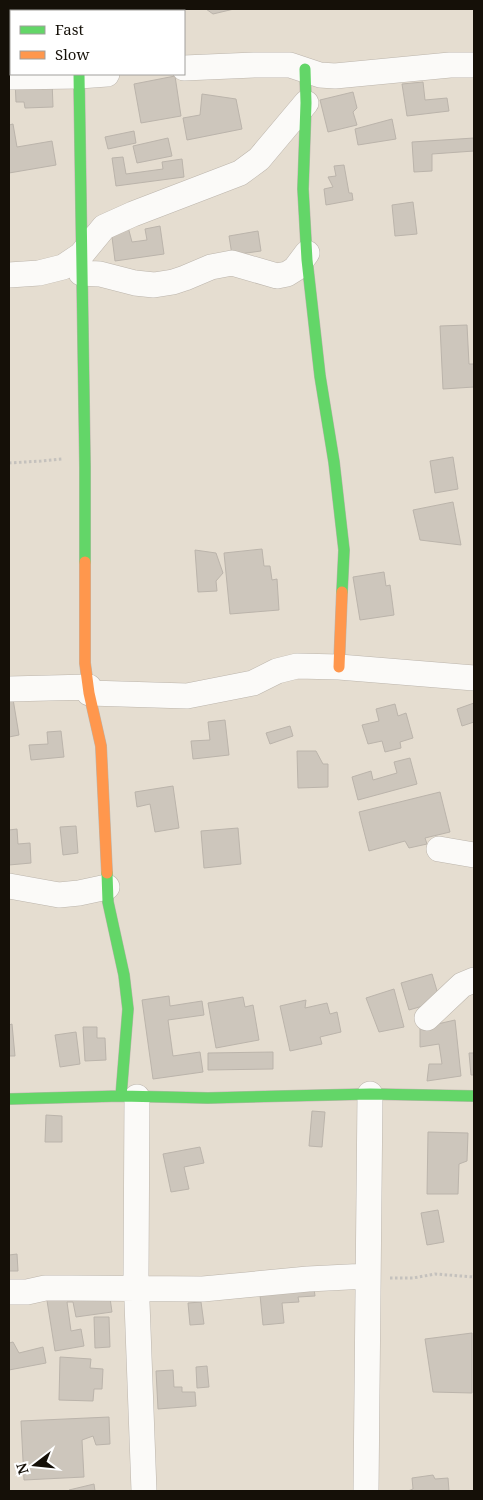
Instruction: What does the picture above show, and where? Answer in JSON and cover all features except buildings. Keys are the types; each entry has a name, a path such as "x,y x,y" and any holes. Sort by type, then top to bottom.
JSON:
{"street":[{"path":"185,68 290,65 320,75 335,76 450,65 474,65"},
{"path":"305,69 306,103 303,189 307,253 320,376 334,462 344,550 339,667"},
{"path":"9,77 79,75 85,458 85,662 101,746 108,902 124,975 128,1009 124,1046 129,1097 144,1491"},
{"path":"81,264 104,227 240,173 259,159 306,103"},
{"path":"9,275 39,272 81,264 100,274 135,283 154,285 172,282 211,267 232,263 277,276 287,274 295,269 307,253"},
{"path":"9,689 89,690 186,696 253,684 277,671 297,666 339,667 474,678"},
{"path":"440,849 474,855"},
{"path":"9,886 59,895 107,887"},
{"path":"426,1018 462,985 474,980"},
{"path":"366,1491 370,1094"},
{"path":"9,1098 208,1098 370,1094 474,1096"},
{"path":"9,1292 27,1292 45,1288 203,1289 308,1279 368,1276"}],"path":[{"path":"9,462 85,458"},
{"path":"368,1276 413,1278 435,1274 474,1277"}],"traffic: fast":[{"path":"305,69 306,103 303,189 307,260 320,376 334,462 344,550 342,592"},
{"path":"79,75 85,562"},
{"path":"107,873 108,902 124,975 128,1009 121,1096"},
{"path":"9,1099 121,1096 208,1098 370,1094 474,1096"}],"traffic: slow":[{"path":"85,562 85,663 89,693 101,746 107,873"},
{"path":"339,667 342,592"}]}
